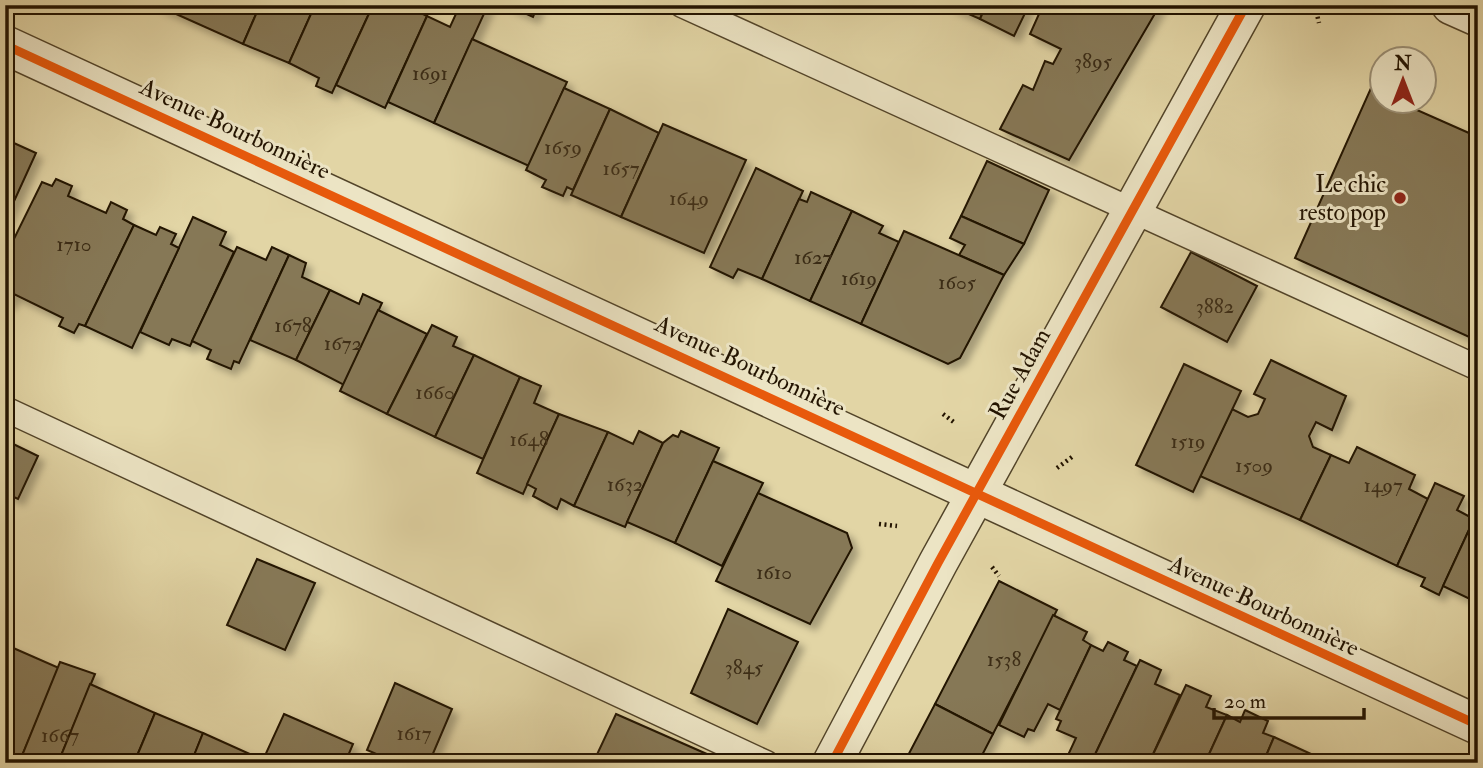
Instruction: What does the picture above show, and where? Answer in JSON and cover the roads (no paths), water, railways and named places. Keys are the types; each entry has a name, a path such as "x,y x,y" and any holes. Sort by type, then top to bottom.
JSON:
{"street":[{"name":"Rue Adam","path":"832,763 1245,5"},
{"path":"1451,5 1478,17"},
{"name":"Avenue Bourbonnière","path":"5,45 1478,725"}],"lane":[{"path":"682,5 1478,368"},
{"path":"5,409 766,763"}],"place":[{"name":"Le chic resto pop","path":"1400,198"}]}
